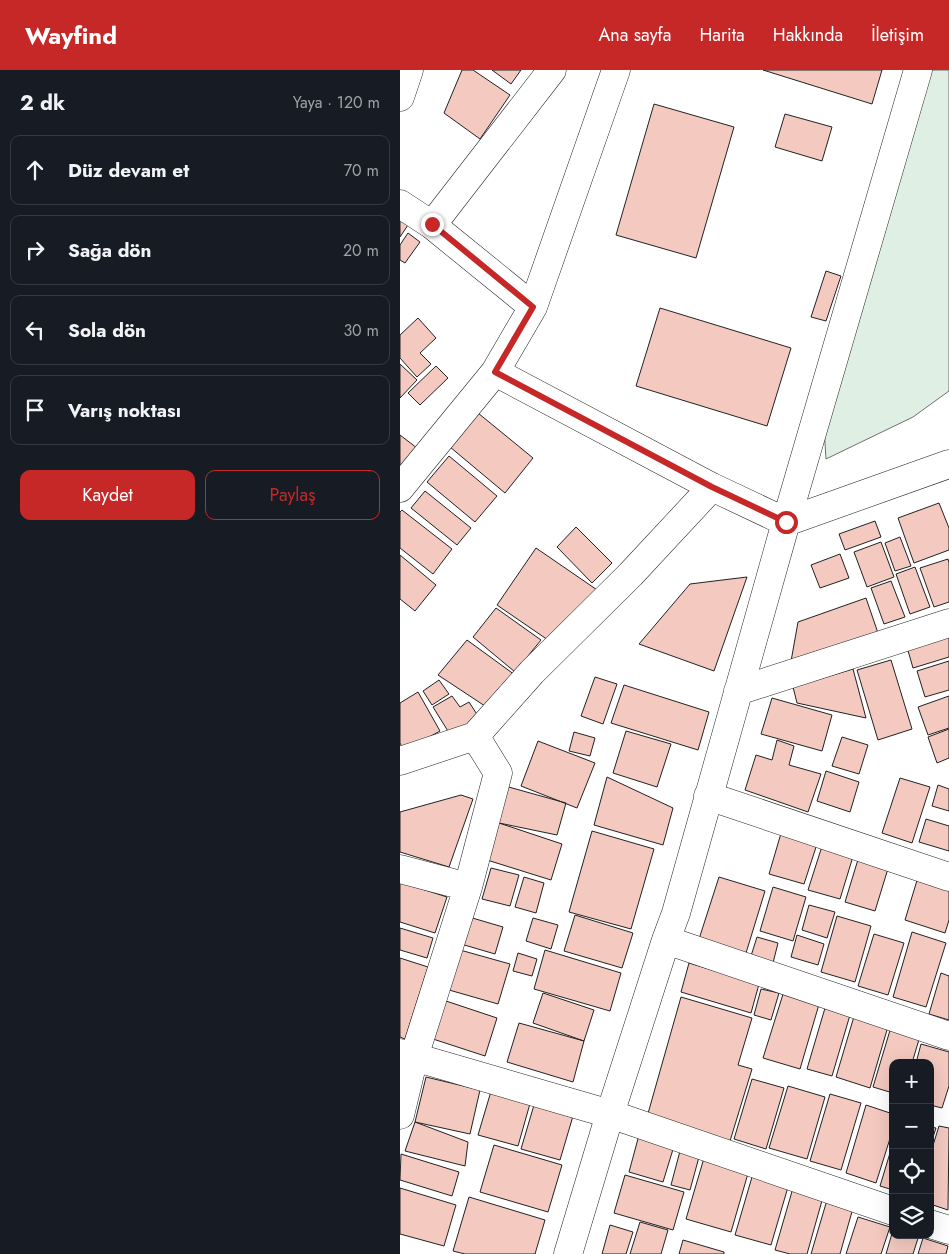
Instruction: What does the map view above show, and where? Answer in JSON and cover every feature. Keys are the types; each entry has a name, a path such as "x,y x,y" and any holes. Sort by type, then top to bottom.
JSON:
{"street":[{"path":"400,97 409,70"},
{"path":"432,224 552,70"},
{"path":"400,488 495,372 533,307 616,70"},
{"path":"568,1254 610,1114 676,913 786,522 918,70"},
{"path":"400,204 432,224 533,307"},
{"path":"495,372 712,487 786,522 949,464"},
{"path":"400,761 476,736 532,672 631,574 712,487"},
{"path":"738,692 949,623"},
{"path":"400,1115 407,1055 468,887 498,773 476,736"},
{"path":"708,796 949,877"},
{"path":"400,869 468,887"},
{"path":"666,940 949,1036"},
{"path":"407,1055 610,1114 889,1210"},
{"path":"934,1225 949,1230"}],"green space":[{"path":"928,70 949,70 949,391 913,417 826,459 824,427"}],"building":[{"path":"462,70 473,70 510,95 480,139 444,113"},
{"path":"492,70 521,70 511,84"},
{"path":"763,70 882,70 872,104"},
{"path":"654,104 734,127 696,258 616,235"},
{"path":"785,114 832,127 822,161 775,147"},
{"path":"400,220 408,225 400,237"},
{"path":"408,233 420,242 405,263 400,260 400,245"},
{"path":"826,271 841,276 826,321 811,317"},
{"path":"660,308 791,348 767,426 636,386"},
{"path":"418,318 436,338 420,353 431,364 417,377 400,358 400,335"},
{"path":"400,364 417,380 400,398"},
{"path":"436,366 448,378 420,405 408,393"},
{"path":"478,413 533,458 505,493 450,447"},
{"path":"400,435 417,448 400,470"},
{"path":"449,456 497,496 475,522 427,482"},
{"path":"425,491 471,528 457,545 411,508"},
{"path":"939,503 949,528 949,550 914,563 898,518"},
{"path":"402,510 452,549 433,574 400,548 400,512"},
{"path":"875,521 881,537 845,550 839,534"},
{"path":"576,527 612,563 592,583 557,547"},
{"path":"900,537 911,566 895,571 885,543"},
{"path":"881,542 894,577 867,587 854,552"},
{"path":"536,548 603,594 548,640 497,605"},
{"path":"840,554 849,578 820,588 811,565"},
{"path":"400,555 436,585 415,611 400,599"},
{"path":"948,559 949,602 934,607 920,568"},
{"path":"915,567 930,607 910,614 896,574"},
{"path":"747,577 714,671 639,644 690,584"},
{"path":"891,581 905,617 884,624 871,588"},
{"path":"866,598 879,636 790,667 798,622"},
{"path":"496,608 541,640 515,672 473,637"},
{"path":"949,635 949,657 913,668 907,647"},
{"path":"467,640 515,675 491,710 438,675"},
{"path":"891,660 912,729 878,740 857,670"},
{"path":"949,661 949,690 925,697 917,671"},
{"path":"853,669 866,718 797,703 793,687"},
{"path":"595,677 617,684 603,724 581,716"},
{"path":"439,680 449,694 432,705 423,691"},
{"path":"624,685 709,712 698,750 611,723"},
{"path":"418,692 440,731 404,751 400,743 400,703"},
{"path":"452,696 460,707 469,702 480,719 451,736 433,707"},
{"path":"949,696 949,728 928,735 918,707"},
{"path":"772,698 832,715 822,751 761,734"},
{"path":"949,729 949,758 937,763 928,737"},
{"path":"626,731 671,744 657,787 613,773"},
{"path":"574,732 595,738 590,756 569,751"},
{"path":"842,737 868,745 859,774 832,766"},
{"path":"777,740 794,746 789,765 821,774 808,812 745,790 756,755 772,760"},
{"path":"538,741 595,763 577,808 521,786"},
{"path":"826,771 859,782 850,812 817,801"},
{"path":"607,777 673,808 663,845 594,825"},
{"path":"900,778 930,787 912,843 882,833"},
{"path":"938,785 949,789 949,811 932,806"},
{"path":"505,786 566,803 557,835 499,823"},
{"path":"461,795 473,799 449,867 400,852 400,812"},
{"path":"926,819 949,826 949,851 919,842"},
{"path":"499,823 562,844 551,880 487,860"},
{"path":"782,830 818,841 804,884 769,874"},
{"path":"592,831 654,849 631,929 569,912"},
{"path":"824,840 855,850 840,899 808,890"},
{"path":"860,853 890,862 875,911 845,902"},
{"path":"491,868 519,875 510,906 482,899"},
{"path":"524,877 544,883 536,913 515,907"},
{"path":"719,877 765,891 746,953 699,939"},
{"path":"918,877 949,887 949,920 945,933 905,920"},
{"path":"400,882 447,897 435,933 400,922"},
{"path":"773,887 806,897 793,941 760,931"},
{"path":"809,905 835,912 827,938 802,930"},
{"path":"575,915 633,933 622,968 564,951"},
{"path":"837,916 871,926 855,982 821,972"},
{"path":"469,917 503,927 495,954 461,944"},
{"path":"533,918 558,925 551,949 526,941"},
{"path":"400,928 433,938 427,958 400,950"},
{"path":"912,932 946,943 926,1007 893,997"},
{"path":"874,934 904,943 888,995 858,986"},
{"path":"797,935 824,944 818,965 791,957"},
{"path":"757,937 778,943 773,963 751,956"},
{"path":"460,950 510,964 498,1004 449,990"},
{"path":"545,950 621,973 610,1011 534,989"},
{"path":"518,953 537,959 532,976 513,971"},
{"path":"400,958 428,967 405,1039 400,1037"},
{"path":"689,963 759,984 751,1013 681,992"},
{"path":"941,973 949,976 949,1020 929,1014"},
{"path":"761,989 779,993 771,1020 754,1015"},
{"path":"784,991 820,1001 800,1069 763,1058"},
{"path":"543,993 594,1010 584,1041 533,1023"},
{"path":"681,997 752,1018 738,1065 752,1069 730,1141 647,1117"},
{"path":"446,1001 497,1018 485,1056 433,1039"},
{"path":"825,1008 850,1015 832,1076 807,1069"},
{"path":"855,1013 889,1023 870,1088 836,1077"},
{"path":"519,1023 584,1041 573,1082 507,1062"},
{"path":"891,1027 920,1036 913,1059 889,1059 889,1092 873,1087"},
{"path":"921,1044 949,1052 949,1086 942,1108 934,1106 934,1059 917,1059"},
{"path":"426,1077 480,1090 470,1134 415,1122"},
{"path":"752,1079 784,1088 766,1149 734,1139"},
{"path":"788,1086 825,1097 807,1159 769,1148"},
{"path":"492,1088 531,1100 518,1146 478,1135"},
{"path":"830,1094 861,1103 841,1170 810,1161"},
{"path":"534,1105 573,1116 560,1160 521,1149"},
{"path":"866,1105 889,1113 889,1142 876,1183 846,1173"},
{"path":"415,1122 468,1142 465,1166 405,1151"},
{"path":"939,1126 949,1128 948,1210 934,1205 934,1142"},
{"path":"639,1135 674,1146 663,1182 629,1172"},
{"path":"494,1145 562,1165 548,1212 480,1192"},
{"path":"680,1151 699,1157 690,1190 671,1185"},
{"path":"401,1154 459,1172 452,1196 400,1180"},
{"path":"889,1156 889,1189 880,1186"},
{"path":"704,1158 749,1170 731,1232 686,1219"},
{"path":"625,1175 684,1192 673,1230 614,1213"},
{"path":"752,1177 788,1187 771,1245 735,1235"},
{"path":"400,1188 456,1205 444,1246 400,1234"},
{"path":"793,1188 823,1197 807,1254 790,1254 775,1250"},
{"path":"469,1197 545,1220 535,1254 465,1254 453,1251"},
{"path":"827,1200 853,1208 840,1254 811,1254"},
{"path":"858,1217 889,1227 881,1254 846,1254"},
{"path":"640,1222 668,1230 661,1254 630,1254"},
{"path":"610,1225 633,1232 626,1254 602,1254"},
{"path":"890,1239 918,1239 913,1254 886,1254"},
{"path":"923,1239 948,1246 946,1254 918,1254"},
{"path":"683,1240 724,1252 724,1254 679,1254"}],"route":[{"path":"432,224 533,307 495,372 712,487 786,522"}]}
